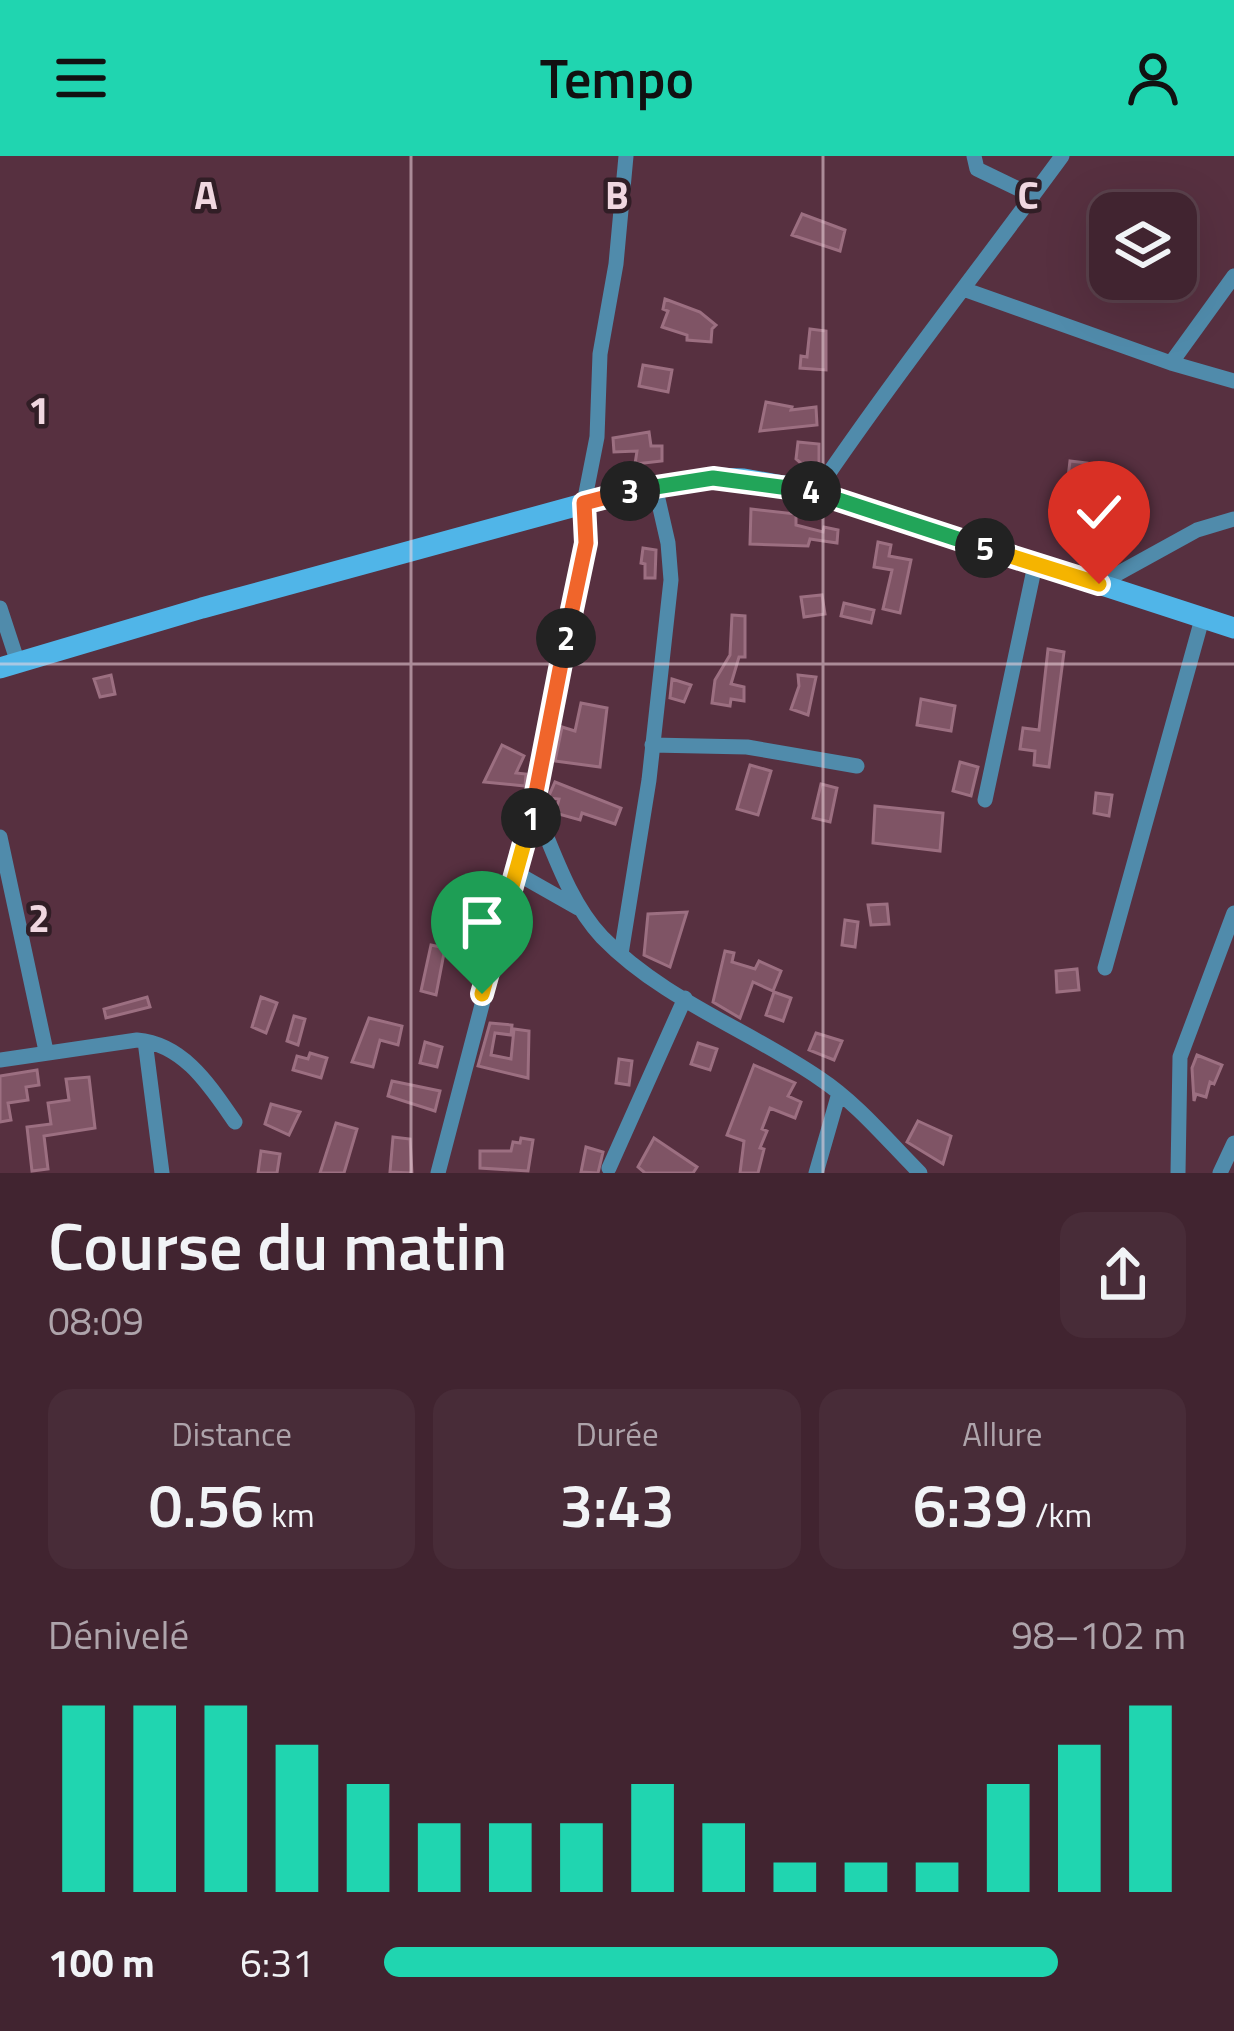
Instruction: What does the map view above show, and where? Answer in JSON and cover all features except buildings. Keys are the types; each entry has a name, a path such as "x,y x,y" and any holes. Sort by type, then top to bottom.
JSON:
{"main road":[{"path":"9,666 584,503 713,478 816,492 1234,628"}],"street":[{"path":"438,1173 534,806 586,543 584,503 597,436 600,354 616,264 626,156"},
{"path":"974,156 977,169 1033,196"},
{"path":"816,492 884,392 966,290 1062,156"},
{"path":"1171,363 1234,276"},
{"path":"966,290 1234,381"},
{"path":"621,954 652,745 671,570 655,486"},
{"path":"1099,584 1197,530 1234,519"},
{"path":"985,800 1034,565"},
{"path":"0,608 9,666"},
{"path":"1105,968 1202,619"},
{"path":"652,745 747,747 857,766"},
{"path":"534,806 580,909"},
{"path":"0,837 46,1051"},
{"path":"518,874 580,909 621,954 685,998 839,1093 920,1173"},
{"path":"1178,1173 1180,1058 1234,913"},
{"path":"609,1168 685,998"},
{"path":"146,1041 162,1173"},
{"path":"0,1060 146,1041 184,1058 235,1122"},
{"path":"815,1173 839,1093"},
{"path":"1220,1173 1234,1143"}],"route":[{"path":"482,994 534,806 586,543 584,503 678,481 744,479 816,492 1099,584"}]}
